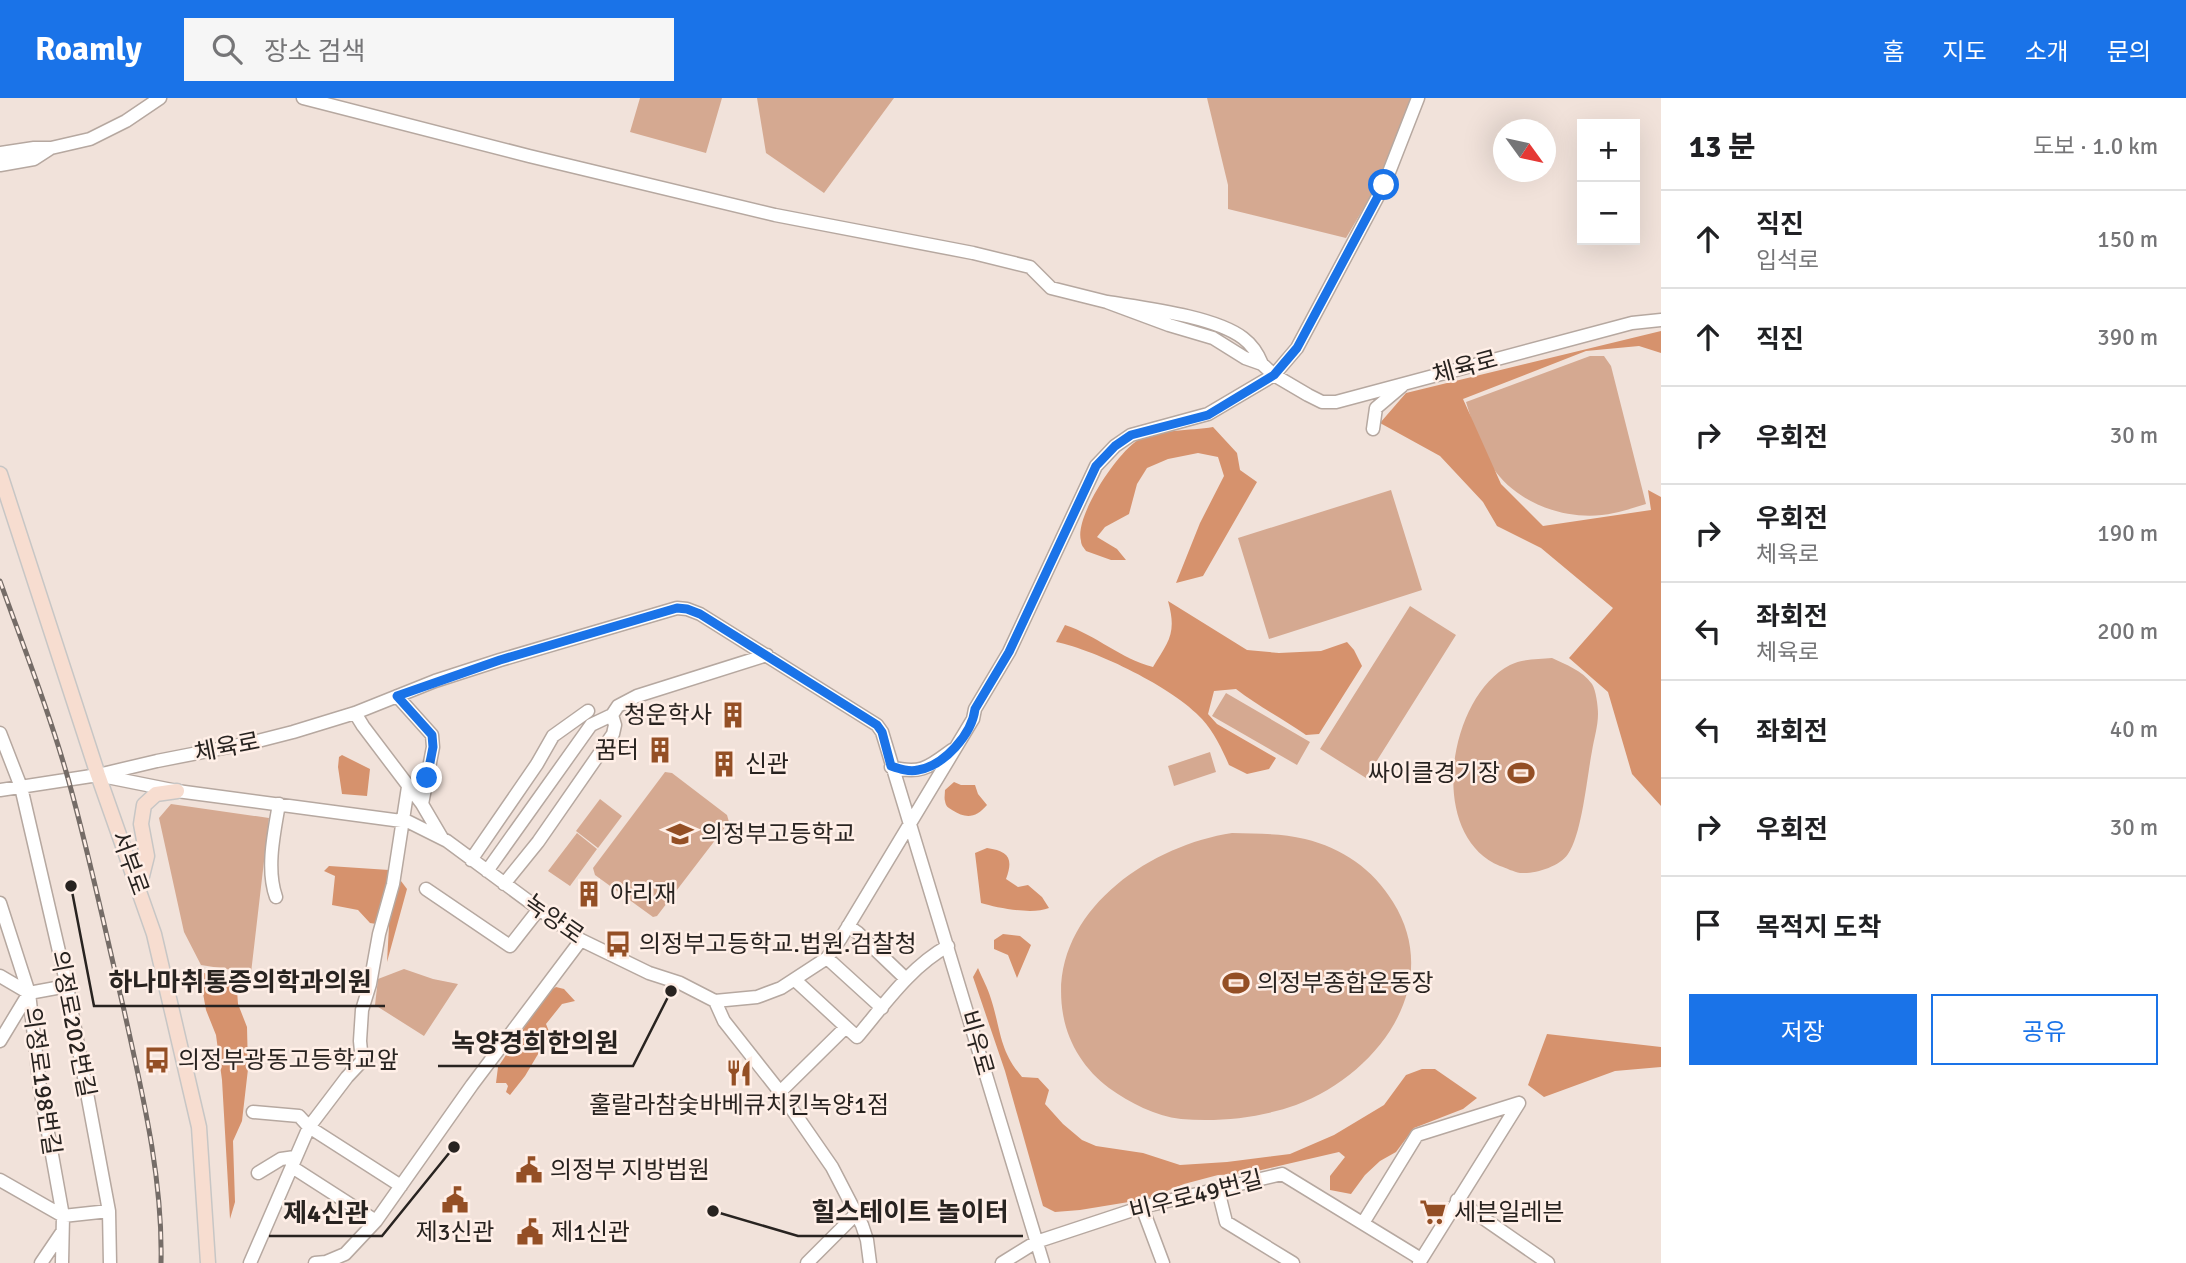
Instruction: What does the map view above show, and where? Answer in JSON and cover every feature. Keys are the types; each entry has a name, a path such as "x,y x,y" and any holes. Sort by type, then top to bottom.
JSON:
{"main road":[{"name":"서부로","path":"0,474 98,775 154,934 202,1141 208,1263"},
{"path":"139,889 147,856 141,824 144,805 156,794 177,791"}],"street":[{"path":"0,153 51,148 90,139 126,121 160,98"},
{"name":"체육로","path":"303,98 775,215 973,253 1030,267 1051,288 1107,302 1174,312 1217,326 1242,338 1274,375 1322,402 1336,402 1632,323 1661,320"},
{"path":"870,1263 857,1213 832,1167 780,1092 724,1021 715,1001 757,997 781,988 827,958 973,719 975,709 1009,652 1096,466 1115,446 1131,435 1208,415 1274,375 1297,348 1384,185 1419,98"},
{"path":"0,165 34,159 51,148"},
{"path":"1373,429 1376,408 1405,383"},
{"name":"체육로","path":"0,790 98,775 254,742 355,713 500,660 677,608 700,614 877,725 882,732 909,822"},
{"path":"487,871 591,725 612,715 618,706 637,696 767,655"},
{"path":"397,696 432,735 433,747 422,804"},
{"path":"471,860 537,764 552,736 588,710"},
{"path":"355,713 422,804 443,838"},
{"path":"504,884 538,842 613,734 615,725 612,715"},
{"name":"의정로202번길","path":"0,733 20,788 67,986 109,1211 110,1263"},
{"path":"891,766 910,771 928,768 958,746"},
{"name":"녹양로","path":"98,775 177,791 403,821 443,838 581,940 715,1001"},
{"path":"250,1263 309,1127 362,1061 362,1010 393,884 408,787"},
{"path":"276,897 271,883 274,831 279,804"},
{"name":"비우로","path":"909,822 1043,1263"},
{"path":"426,889 510,946 539,909"},
{"name":"의정로198번길","path":"0,903 29,993 40,1088 63,1216 62,1263"},
{"path":"848,926 906,979"},
{"path":"316,1263 345,1254 376,1222 472,1085 581,940"},
{"path":"795,979 857,1037 906,979 932,955 948,946"},
{"path":"827,958 882,1008"},
{"path":"0,976 29,993 67,986"},
{"path":"0,1041 29,993"},
{"path":"780,1092 846,1027"},
{"path":"1363,1223 1418,1135 1519,1103 1420,1261"},
{"path":"253,1112 299,1116 309,1127 401,1186"},
{"path":"258,1173 281,1159 293,1162 376,1222"},
{"name":"비우로49번길","path":"1036,1242 1142,1207 1282,1174 1420,1261"},
{"path":"0,1180 63,1216 109,1211"},
{"path":"1217,1190 1226,1222 1293,1263"},
{"path":"1457,1200 1548,1263"},
{"path":"1142,1207 1163,1263"},
{"path":"807,1263 857,1213"},
{"path":"41,1263 62,1232"},
{"path":"1002,1263 1036,1242"}],"shaded area":[{"path":"640,98 722,98 706,153 630,132"},
{"path":"757,98 894,98 824,193 766,153"},
{"path":"1207,98 1411,98 1382,177 1346,238 1228,209 1228,185"},
{"path":"1661,331 1661,353 1639,346 1586,351 1463,399 1501,484 1543,526 1651,510 1648,490 1661,497 1661,806 1632,774 1608,692 1569,658 1613,608 1541,548 1497,526 1483,502 1440,456 1380,423 1406,393"},
{"path":"1590,356 1604,356 1611,366 1646,504 1614,513 1580,515 1563,513 1531,501 1504,481 1484,452 1466,402"},
{"path":"1213,427 1237,453 1240,470 1257,482 1203,576 1176,583 1200,523 1224,476 1218,457 1198,453 1168,459 1147,468 1137,484 1129,514 1105,527 1097,537 1117,549 1126,560 1111,560 1086,551 1081,541 1081,530 1090,502 1109,471 1129,447 1145,436"},
{"path":"1391,490 1422,590 1269,639 1238,538"},
{"path":"1168,601 1247,650 1279,653 1321,651 1347,642 1362,666 1319,734 1306,735 1236,689 1214,691 1208,714 1217,724 1276,758 1269,769 1247,774 1229,765 1202,719 1173,695 1112,662 1056,642 1065,625 1153,667 1170,636 1172,621"},
{"path":"1410,606 1456,635 1366,778 1320,749"},
{"name":"싸이클경기장","path":"1552,658 1579,671 1592,684 1597,703 1597,723 1573,845 1564,859 1553,866 1520,873 1500,866 1477,850 1462,826 1454,797 1454,766 1460,734 1472,706 1489,682 1515,663"},
{"path":"1226,693 1310,742 1297,765 1212,716"},
{"path":"1210,752 1216,772 1174,786 1168,766"},
{"path":"342,755 370,769 367,796 342,794 338,767 339,757"},
{"path":"665,772 672,773 727,815 729,822 657,916 653,917 595,875 593,868"},
{"path":"954,782 975,785 987,805 971,816 962,815 949,808 945,803 945,790"},
{"path":"600,799 622,816 598,848 576,831"},
{"path":"171,804 269,818 251,973 201,965 184,932 159,818"},
{"path":"577,833 597,849 570,886 548,871"},
{"name":"의정부종합운동장","path":"1232,833 1305,839 1344,854 1366,870 1393,902 1407,933 1411,965 1407,995 1394,1023 1376,1049 1353,1072 1326,1091 1296,1105 1254,1116 1210,1120 1181,1119 1152,1112 1125,1099 1100,1081 1085,1065 1073,1046 1065,1025 1062,979 1070,946 1086,917 1109,892 1136,870 1167,853 1199,840"},
{"path":"987,848 1000,851 1007,857 1009,866 1006,879 1018,887 1028,885 1042,897 1049,908 1024,911 981,903 975,853"},
{"path":"329,866 389,870 389,881 401,881 407,889 387,962 389,926 370,923 358,910 332,905 335,876 324,871"},
{"path":"1003,934 1020,936 1031,945 1017,978 1008,955 994,949 994,940"},
{"path":"978,968 990,995 1005,1049 1014,1067 1022,1077 1038,1078 1049,1090 1045,1104 1082,1140 1096,1146 1143,1153 1180,1165 1290,1154 1334,1135 1384,1105 1406,1075 1422,1069 1435,1069 1477,1098 1463,1109 1414,1128 1396,1152 1380,1161 1365,1175 1351,1194 1330,1190 1330,1176 1345,1157 1339,1152 1244,1174 1218,1175 1184,1184 1147,1199 1055,1212 1043,1206 1005,1071 973,977"},
{"path":"404,969 458,984 424,1036 375,1005 378,979"},
{"path":"199,971 228,982 237,990 238,1004 247,1027 248,1069 242,1121 233,1141 235,1202 230,1219 222,1080 216,1035 206,1010"},
{"path":"556,987 564,989 575,1001 562,1004 546,1024 550,1034 525,1076 510,1095 506,1092 506,1083 496,1083 498,1067 547,993"},
{"path":"1547,1034 1661,1047 1661,1067 1615,1071 1544,1097 1528,1085"}],"railway":[{"path":"0,581 62,757 98,896 150,1135 159,1199 161,1263"}],"place":[{"name":"청운학사","path":"733,715"},
{"name":"꿈터","path":"660,750"},
{"name":"신관","path":"724,764"},
{"name":"싸이클경기장","path":"1521,773"},
{"name":"의정부고등학교","path":"680,834"},
{"name":"하나마취통증의학과의원","path":"71,886"},
{"name":"아리재","path":"589,894"},
{"name":"의정부고등학교.법원.검찰청","path":"618,944"},
{"name":"의정부종합운동장","path":"1236,983"},
{"name":"녹양경희한의원","path":"671,991"},
{"name":"의정부광동고등학교앞","path":"157,1060"},
{"name":"훌랄라참숯바베큐치킨녹양1점","path":"739,1073"},
{"name":"제4신관","path":"454,1147"},
{"name":"의정부 지방법원","path":"529,1170"},
{"name":"제3신관","path":"455,1200"},
{"name":"힐스테이트 놀이터","path":"713,1211"},
{"name":"세븐일레븐","path":"1433,1212"},
{"name":"제1신관","path":"530,1232"}],"route":[{"path":"427,778 433,747 432,735 397,696 500,660 677,608 700,614 877,725 882,732 891,766 910,771 928,768 958,746 973,719 975,709 1009,652 1096,466 1115,446 1131,435 1208,415 1274,375 1297,348 1384,185"}]}
